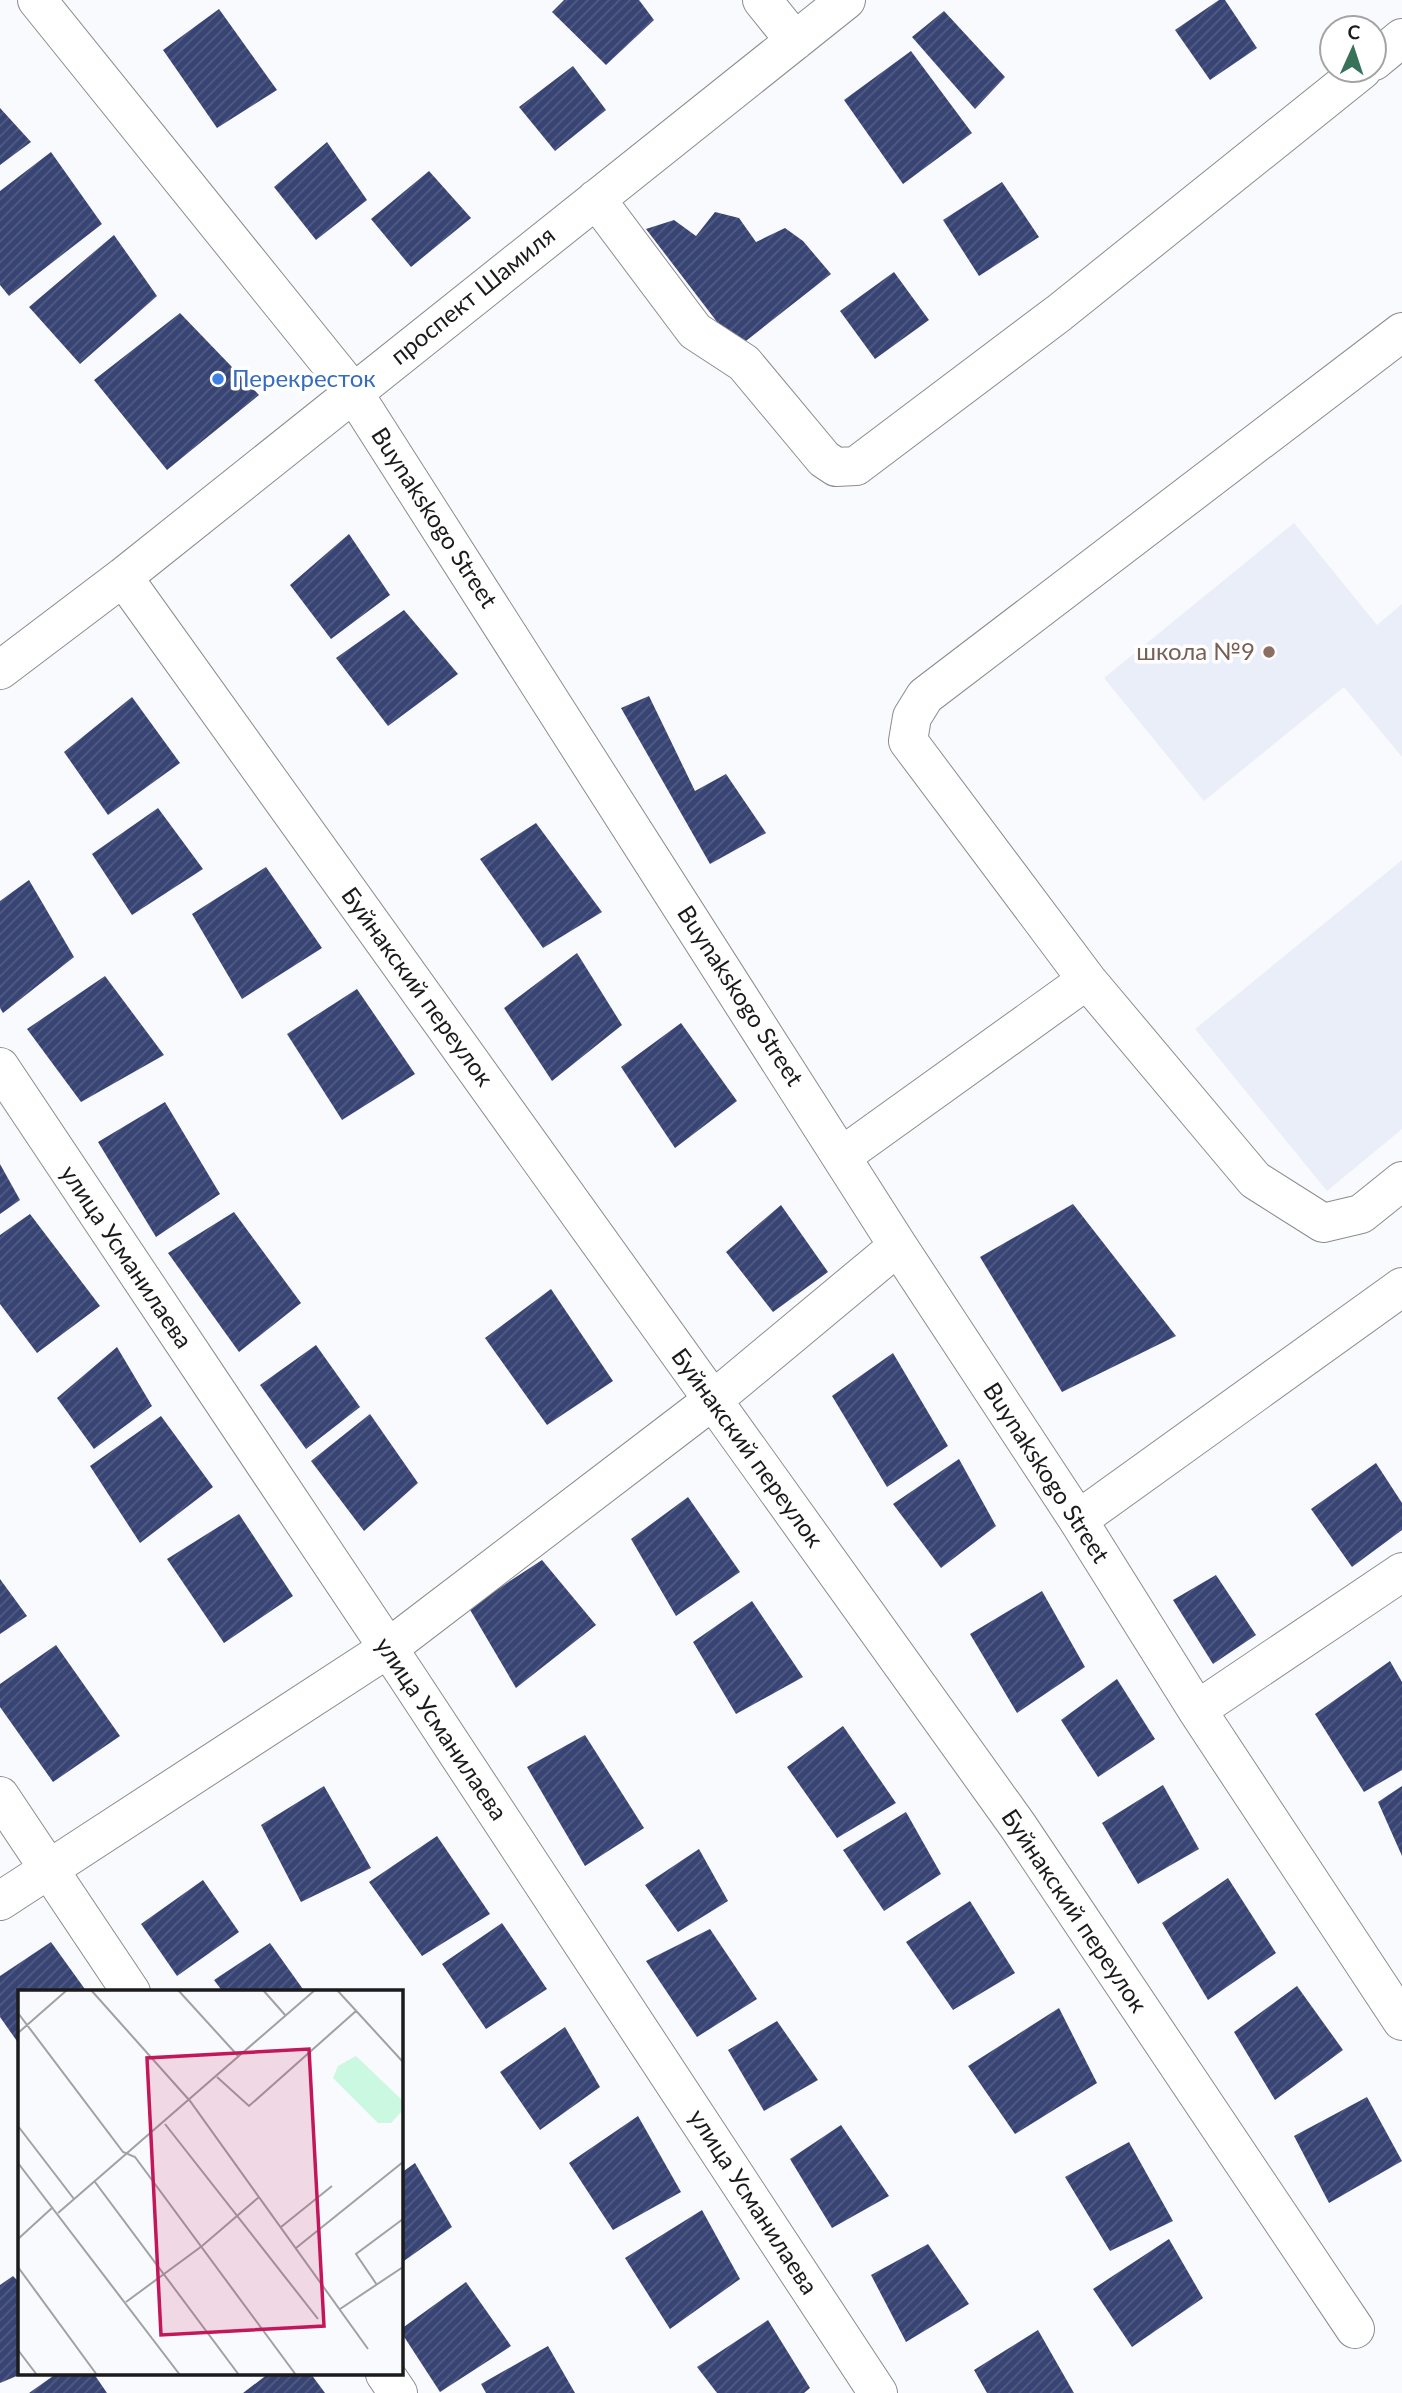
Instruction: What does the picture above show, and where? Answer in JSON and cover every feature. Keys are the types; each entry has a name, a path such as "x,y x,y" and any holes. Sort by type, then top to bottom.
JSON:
{"street":[{"name":"Buynakskogo Street","path":"37,0 353,392 898,1246 1402,2021"},
{"path":"762,0 795,41"},
{"name":"проспект Шамиля","path":"0,670 123,577 846,0"},
{"path":"1388,50 1402,38"},
{"path":"596,199 695,331 744,363 824,458 836,467 856,466 1059,313 1345,84"},
{"path":"1402,332 925,696 912,717 908,741 1087,980 1255,1180 1324,1223 1361,1214 1402,1181"},
{"name":"Буйнакский переулок","path":"123,577 1018,1826 1355,2329"},
{"path":"842,1156 1087,980"},
{"name":"улица Усманилаева","path":"0,1067 387,1649 407,1675 878,2393"},
{"path":"0,1901 387,1649 713,1400 898,1246"},
{"path":"1078,1520 1402,1287"},
{"path":"1198,1710 1402,1572"},
{"path":"0,1796 130,1990"},
{"path":"387,2376 398,2393"}],"shaded area":[{"name":"школа №9","path":"1294,523 1377,625 1402,604 1402,757 1344,687 1204,801 1104,678"},
{"path":"1402,860 1402,1129 1327,1191 1195,1029"}],"building":[{"path":"564,0 639,0 654,20 606,65 552,12"},
{"path":"1219,0 1225,0 1257,48 1210,80 1175,30"},
{"path":"219,9 277,90 217,128 163,50"},
{"path":"944,11 1005,77 975,109 912,37"},
{"path":"911,51 972,133 903,184 844,100"},
{"path":"573,66 606,110 555,151 519,107"},
{"path":"0,108 31,142 0,165"},
{"path":"327,142 367,200 316,240 274,187"},
{"path":"51,152 102,224 9,296 0,285 0,191"},
{"path":"429,171 471,218 411,267 371,219"},
{"path":"1002,182 1039,237 979,276 943,220"},
{"path":"715,212 739,218 756,242 785,228 803,241 831,274 737,348 646,229 674,220 696,236"},
{"path":"114,235 157,296 80,364 29,307"},
{"path":"894,272 929,320 875,359 840,311"},
{"path":"180,313 259,395 167,470 94,380"},
{"path":"349,534 390,595 331,639 290,585"},
{"path":"404,610 458,674 388,726 336,658"},
{"path":"649,696 695,791 726,774 766,833 710,864 621,708"},
{"path":"132,697 180,763 108,815 64,752"},
{"path":"158,808 203,869 132,915 92,854"},
{"path":"536,823 602,912 543,948 480,859"},
{"path":"266,867 322,948 242,999 192,914"},
{"path":"29,880 74,957 3,1013 0,1008 0,901"},
{"path":"577,953 622,1025 552,1081 504,1008"},
{"path":"105,976 164,1055 81,1102 27,1029"},
{"path":"357,989 415,1074 342,1120 287,1034"},
{"path":"681,1023 737,1101 675,1148 621,1067"},
{"path":"165,1102 220,1194 156,1237 98,1142"},
{"path":"0,1164 20,1200 0,1214"},
{"path":"1073,1204 1176,1336 1062,1392 980,1257"},
{"path":"781,1205 828,1272 773,1312 726,1252"},
{"path":"234,1212 301,1303 239,1352 168,1253"},
{"path":"30,1214 100,1306 37,1353 0,1304 0,1235"},
{"path":"551,1289 613,1381 547,1425 485,1338"},
{"path":"316,1345 360,1407 306,1449 260,1385"},
{"path":"117,1347 152,1406 94,1449 57,1398"},
{"path":"893,1353 948,1446 887,1487 832,1396"},
{"path":"370,1414 418,1483 364,1531 311,1461"},
{"path":"161,1416 213,1487 140,1543 90,1466"},
{"path":"959,1459 996,1526 941,1568 893,1504"},
{"path":"1376,1463 1402,1503 1402,1530 1352,1567 1311,1509"},
{"path":"688,1497 740,1572 676,1616 631,1539"},
{"path":"239,1514 293,1596 224,1643 167,1559"},
{"path":"542,1560 596,1625 516,1688 469,1608"},
{"path":"1216,1575 1256,1635 1213,1664 1173,1600"},
{"path":"0,1579 27,1616 0,1634"},
{"path":"1042,1591 1085,1667 1017,1713 970,1634"},
{"path":"752,1601 803,1677 736,1714 693,1642"},
{"path":"56,1645 120,1736 53,1782 0,1707 0,1684"},
{"path":"1390,1661 1402,1682 1402,1770 1364,1792 1315,1714"},
{"path":"1117,1679 1155,1739 1098,1777 1061,1720"},
{"path":"843,1726 896,1803 837,1838 787,1767"},
{"path":"585,1735 644,1828 585,1866 527,1767"},
{"path":"1163,1785 1199,1849 1138,1884 1102,1823"},
{"path":"324,1786 371,1868 301,1902 261,1825"},
{"path":"1402,1786 1402,1856 1378,1802"},
{"path":"906,1812 941,1874 884,1911 843,1850"},
{"path":"437,1836 490,1914 422,1956 369,1882"},
{"path":"699,1849 728,1901 678,1932 645,1885"},
{"path":"1228,1878 1276,1953 1208,2000 1162,1923"},
{"path":"203,1880 239,1932 177,1976 141,1924"},
{"path":"970,1901 1015,1973 953,2010 906,1942"},
{"path":"502,1923 547,1989 486,2029 442,1964"},
{"path":"710,1929 757,1999 697,2037 646,1961"},
{"path":"51,1942 86,1990 18,1990 18,2043 0,2017 0,1976"},
{"path":"270,1943 304,1990 222,1990 214,1980"},
{"path":"1297,1986 1343,2050 1275,2100 1234,2032"},
{"path":"1059,2008 1097,2083 1015,2134 968,2066"},
{"path":"777,2021 818,2080 764,2111 728,2050"},
{"path":"565,2027 600,2087 540,2130 500,2072"},
{"path":"1367,2097 1402,2161 1329,2203 1294,2136"},
{"path":"638,2116 681,2192 613,2230 569,2163"},
{"path":"841,2125 889,2196 832,2228 790,2159"},
{"path":"1129,2142 1173,2221 1110,2251 1065,2177"},
{"path":"415,2163 452,2227 402,2262 402,2172"},
{"path":"702,2210 740,2279 670,2329 625,2258"},
{"path":"1169,2239 1203,2298 1132,2347 1093,2289"},
{"path":"928,2244 969,2304 906,2342 871,2275"},
{"path":"13,2276 18,2281 18,2375 0,2383 0,2285"},
{"path":"466,2282 511,2346 440,2392 402,2334 402,2328"},
{"path":"768,2320 810,2388 804,2393 717,2393 697,2367"},
{"path":"1038,2330 1074,2393 987,2393 974,2370"},
{"path":"548,2346 575,2393 486,2393 481,2384"},
{"path":"53,2376 95,2376 107,2393 29,2393"},
{"path":"265,2376 312,2376 325,2393 243,2393"}],"place":[{"name":"Перекресток","path":"218,379"},
{"name":"школа №9","path":"1269,652"}]}
